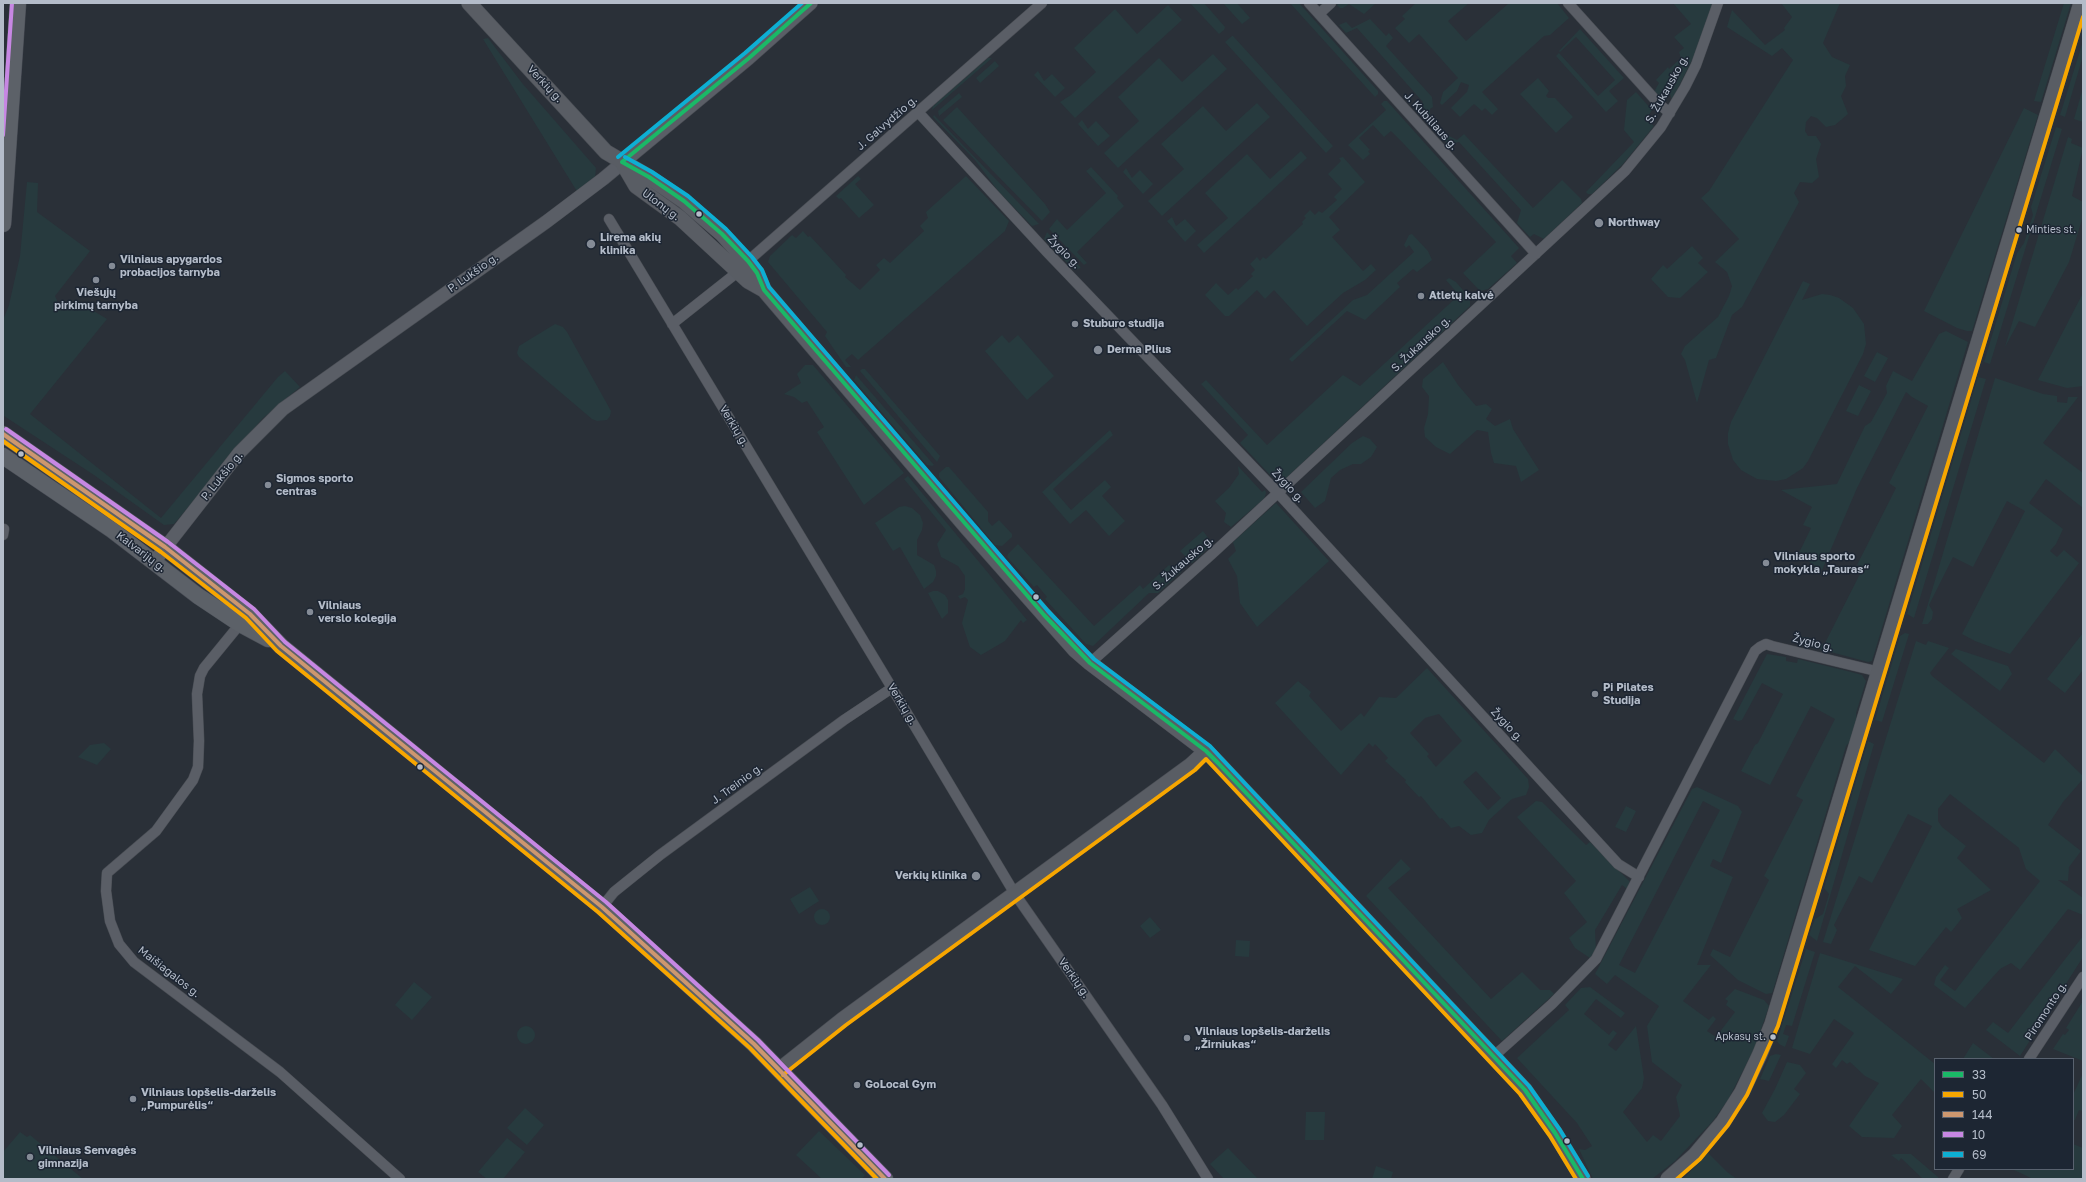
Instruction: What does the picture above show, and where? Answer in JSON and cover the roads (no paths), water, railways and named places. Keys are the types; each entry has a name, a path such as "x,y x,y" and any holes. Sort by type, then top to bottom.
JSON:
{"main road":[{"path":"3,224 18,3"},
{"name":"Verkių g.","path":"469,3 601,146 622,162"},
{"path":"1668,1179 1695,1155 1723,1122 1742,1092 1760,1054 1779,1000 1880,672 2081,3"},
{"name":"Ulonų g.","path":"622,162 636,186 743,266 757,273 764,290 968,529 1090,663 1206,751 1494,1056 1536,1105 1583,1179"},
{"name":"Kalvarijų g.","path":"3,434 165,547 250,614 281,646 602,907 694,989 780,1070 885,1179"},
{"name":"Kalvarijų g.","path":"3,456 59,493 198,596 240,624 281,646"},
{"path":"780,1070 842,1020 1191,766 1206,751"}],"street":[{"name":"P. Lukšio g.","path":"154,562 240,453 283,409 546,222 743,63 811,3"},
{"name":"J. Galvydžio g.","path":"672,324 743,266 1042,3"},
{"name":"J. Kubiliaus g.","path":"1309,3 1536,254"},
{"path":"1319,14 1331,3"},
{"path":"1568,3 1660,105 1670,113"},
{"name":"S. Žukausko g.","path":"1090,663 1278,493 1625,171 1646,146 1670,113 1696,65 1718,3"},
{"name":"Žygio g.","path":"918,112 1047,252 1278,493 1618,864 1639,877"},
{"name":"Verkių g.","path":"609,219 1015,894 1162,1105 1208,1179"},
{"name":"Maišiagalos g.","path":"240,624 230,639 204,668 200,676 197,694 199,741 198,767 193,780 156,831 107,873 106,891 114,934 119,944 130,957 280,1072 400,1179"},
{"name":"Žygio g.","path":"1494,1056 1552,1004 1596,959 1755,651 1766,644 1880,672"},
{"name":"J. Treinio g.","path":"602,907 614,892 660,856 844,720 892,688"},
{"name":"Piromonto g.","path":"2030,1058 2083,977"},
{"path":"1953,1179 1958,1170"}],"place":[{"name":"Northway","path":"1599,223"},
{"name":"Minties st.","path":"2019,230"},
{"name":"Lirema akių klinika","path":"591,244"},
{"name":"Vilniaus apygardos probacijos tarnyba","path":"112,266"},
{"name":"Viešųjų pirkimų tarnyba","path":"96,280"},
{"name":"Atletų kalvė","path":"1421,296"},
{"name":"Stuburo studija","path":"1075,324"},
{"name":"Derma Plius","path":"1098,350"},
{"name":"Sigmos sporto centras","path":"268,485"},
{"name":"Vilniaus sporto mokykla „Tauras“","path":"1766,563"},
{"name":"Vilniaus verslo kolegija","path":"310,612"},
{"name":"Pi Pilates Studija","path":"1595,694"},
{"name":"Verkių klinika","path":"976,876"},
{"name":"Apkasų st.","path":"1773,1037"},
{"name":"Vilniaus lopšelis-darželis „Žirniukas“","path":"1187,1038"},
{"name":"GoLocal Gym","path":"857,1085"},
{"name":"Vilniaus lopšelis-darželis „Pumpurėlis“","path":"133,1099"},
{"name":"Vilniaus Senvagės gimnazija","path":"30,1157"}]}
